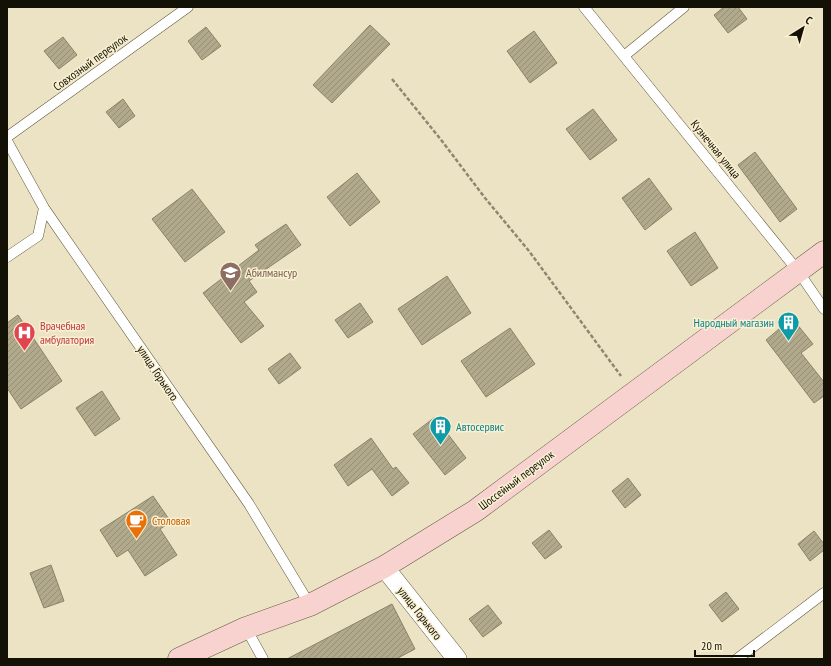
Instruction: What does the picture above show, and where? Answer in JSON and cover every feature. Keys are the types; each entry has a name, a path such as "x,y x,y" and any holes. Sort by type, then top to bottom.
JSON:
{"main road":[{"name":"Шоссейный переулок","path":"179,659 246,628 310,605 384,568 475,511 824,252"}],"street":[{"name":"улица Горького","path":"384,568 457,659"}],"lane":[{"name":"Совхозный переулок","path":"7,137 188,7"},
{"name":"Кузнечная улица","path":"584,7 798,271 824,309"},
{"path":"624,56 684,7"},
{"name":"улица Горького","path":"7,141 44,208 249,504 310,605"},
{"path":"7,257 38,236 44,208"},
{"path":"737,659 824,593"},
{"path":"246,628 263,659"}],"path":[{"path":"392,79 442,141 484,198 529,251 634,393"}],"building":[{"path":"724,7 738,7 747,19 728,33 714,15"},
{"path":"370,25 390,44 332,103 313,85"},
{"path":"206,27 221,46 202,60 188,41"},
{"path":"534,31 557,63 530,83 507,51"},
{"path":"63,37 77,55 59,69 44,51"},
{"path":"123,99 135,116 119,128 106,112"},
{"path":"593,109 617,140 590,160 566,129"},
{"path":"755,152 797,209 780,222 738,165"},
{"path":"357,173 380,202 350,226 327,197"},
{"path":"649,178 672,209 645,230 622,198"},
{"path":"192,189 225,232 185,262 152,219"},
{"path":"286,224 301,245 249,281 257,292 244,302 264,326 241,343 203,293 259,250 255,245"},
{"path":"695,232 718,268 691,286 667,251"},
{"path":"447,276 471,313 422,345 398,309"},
{"path":"360,303 373,322 348,338 335,320"},
{"name":"Врачебная амбулатория","path":"18,315 62,381 21,409 7,388 7,323"},
{"path":"792,318 813,344 801,353 824,382 824,396 814,403 766,340"},
{"path":"510,328 535,364 486,397 461,361"},
{"path":"290,353 301,368 279,384 268,369"},
{"path":"102,391 120,419 95,436 76,408"},
{"name":"Автосервис","path":"435,417 466,458 445,475 413,434"},
{"path":"371,438 393,469 396,467 409,483 392,496 372,469 348,486 334,465"},
{"path":"628,478 641,495 625,508 612,491"},
{"name":"Столовая","path":"153,496 171,522 160,529 177,555 145,576 128,550 117,557 100,530"},
{"path":"549,530 562,547 545,559 532,543"},
{"path":"814,531 824,544 824,550 810,561 798,544"},
{"path":"51,565 64,601 44,608 30,573"},
{"path":"726,592 739,609 722,622 709,605"},
{"path":"392,604 415,649 396,659 287,659"},
{"path":"488,605 502,623 483,637 469,619"}],"place":[{"name":"Абилмансур","path":"230,292"},
{"name":"Народный магазин","path":"789,342"},
{"name":"Врачебная амбулатория","path":"25,352"},
{"name":"Автосервис","path":"440,446"},
{"name":"Столовая","path":"137,540"}]}
